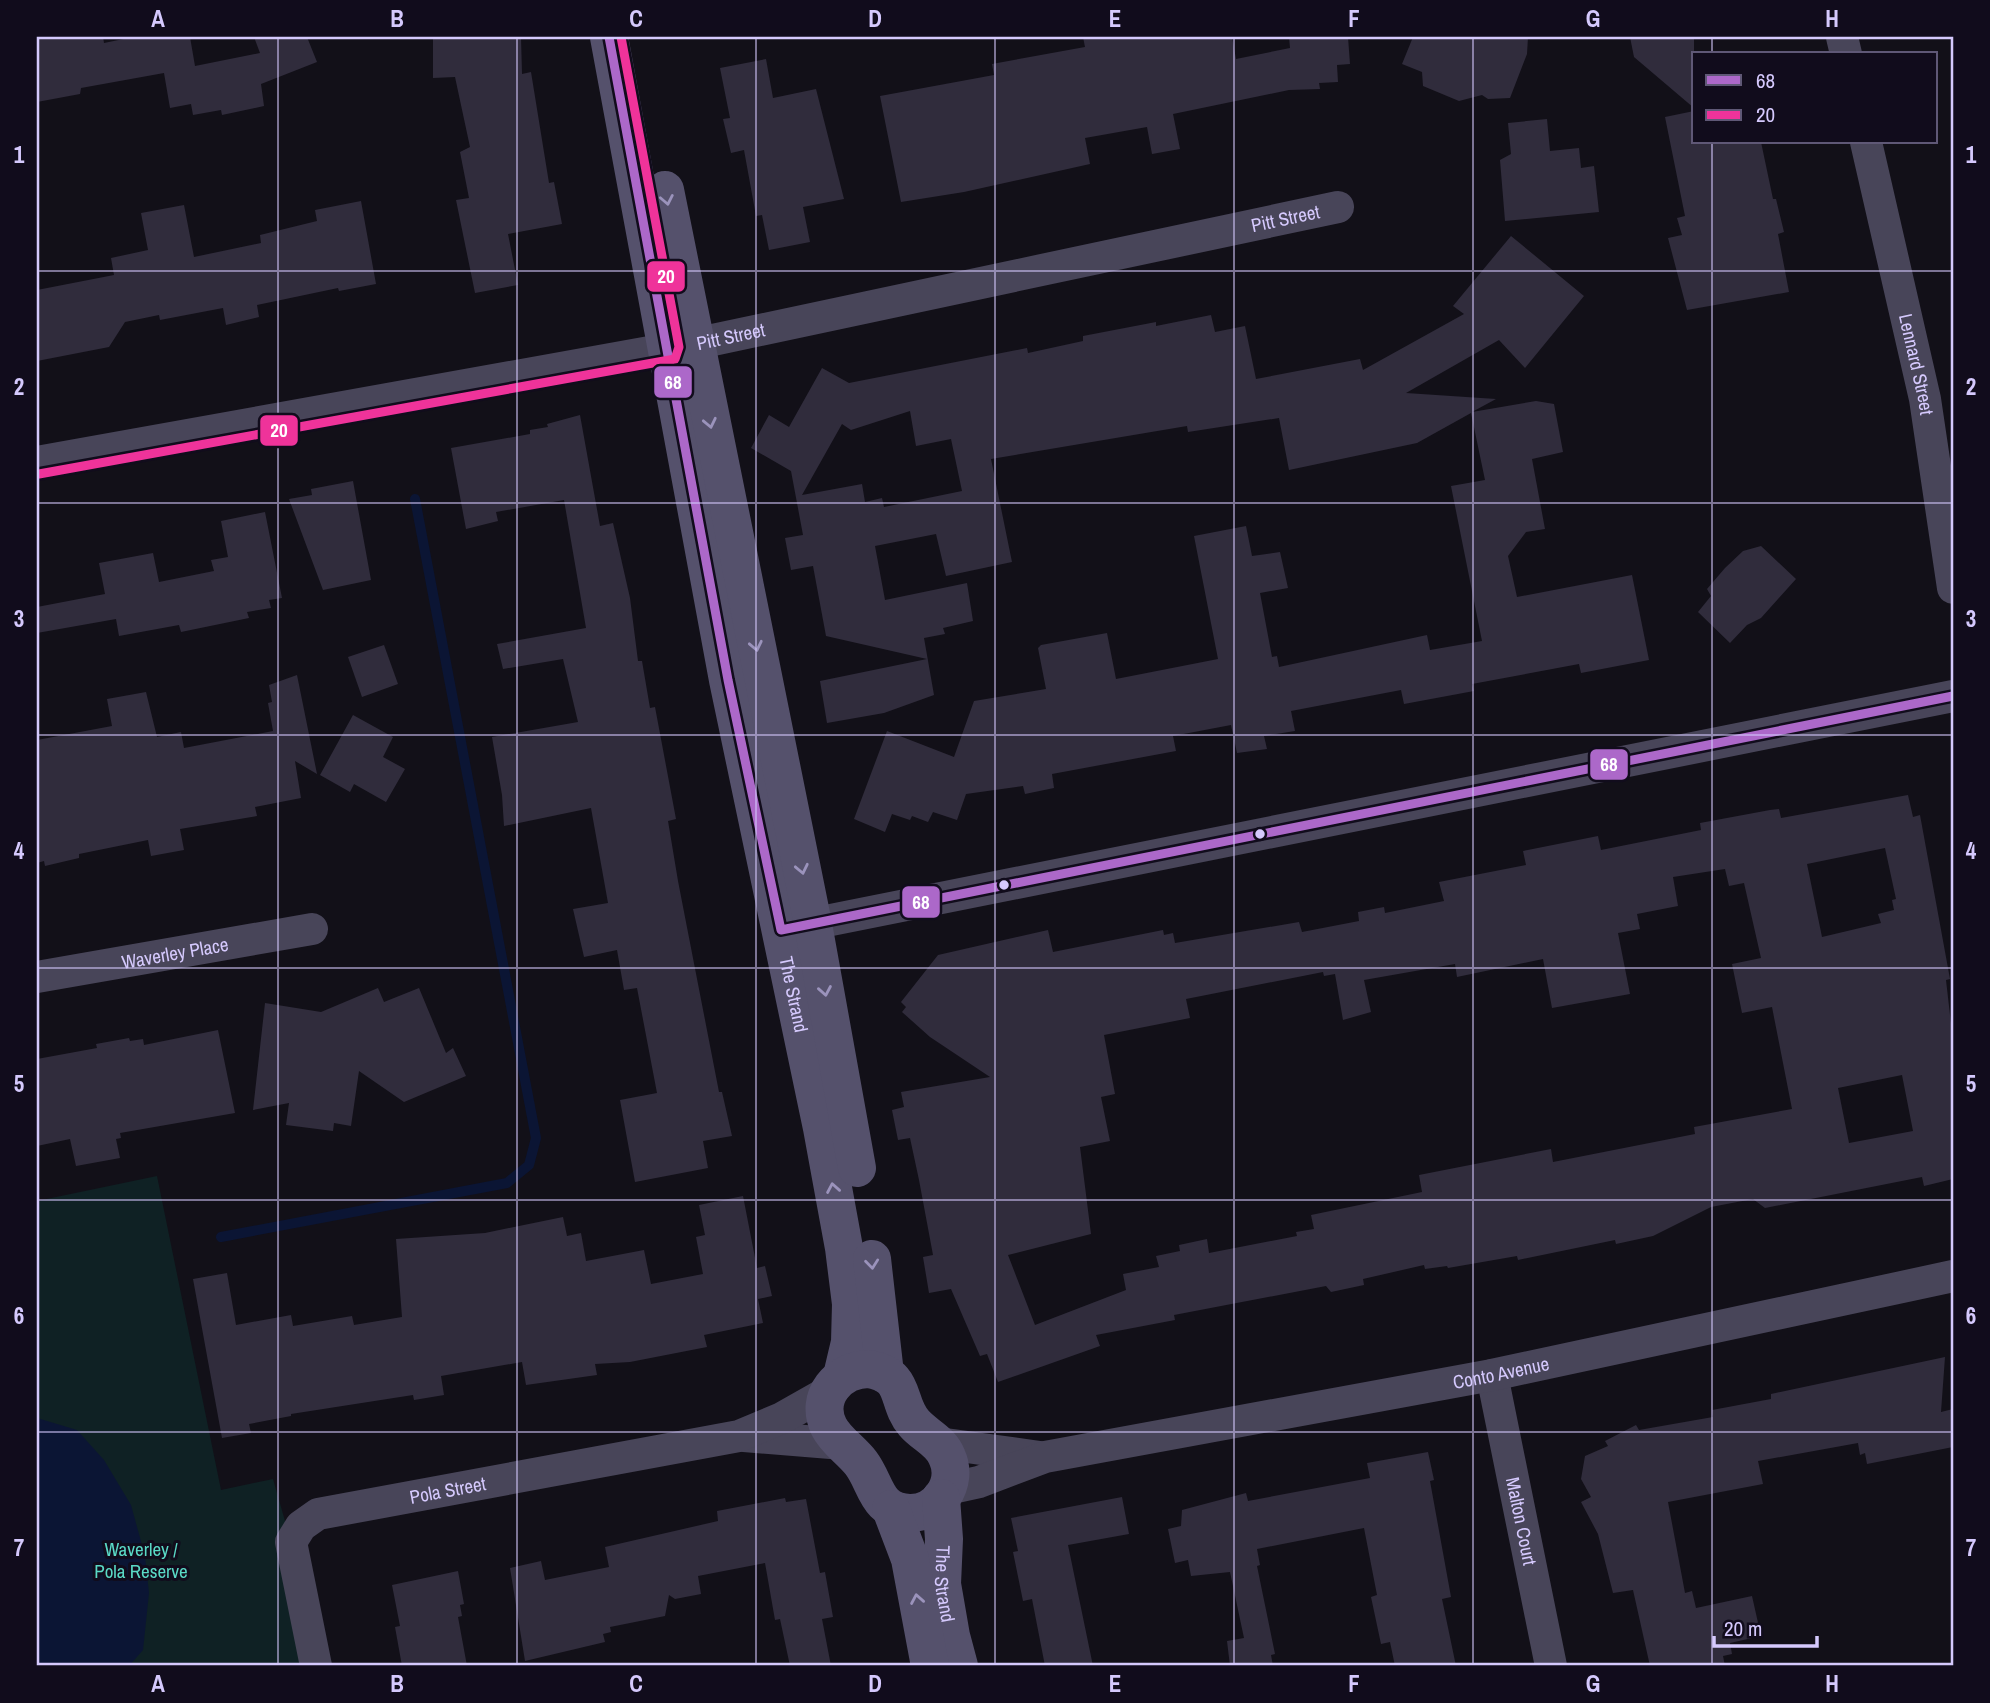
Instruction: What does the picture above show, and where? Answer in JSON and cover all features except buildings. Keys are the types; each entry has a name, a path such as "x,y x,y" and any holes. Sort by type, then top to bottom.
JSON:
{"street":[{"name":"The Strand","path":"609,37 681,346"},
{"name":"The Strand","path":"636,37 728,680 797,927 870,1242 885,1374"},
{"name":"Lennard Street","path":"1867,144 1939,397 1953,588"},
{"name":"Pitt Street","path":"37,462 681,346 1338,207"},
{"path":"797,927 1953,696"},
{"name":"The Strand","path":"797,927 851,1304 850,1342 824,1408 827,1424 863,1465 878,1498 891,1509 910,1559 930,1666"},
{"name":"Waverley Place","path":"37,977 312,929"},
{"name":"Conto Avenue","path":"944,1494 1045,1457 1492,1375 1953,1276"},
{"path":"835,1384 861,1369 885,1374 902,1392 914,1423 938,1443"},
{"name":"Malton Court","path":"1492,1375 1551,1666"},
{"name":"Pola Street","path":"316,1666 291,1542 301,1527 318,1514 739,1436 782,1418 835,1384"},
{"name":"Pola Street","path":"739,1436 843,1444"},
{"name":"The Strand","path":"938,1443 950,1464 944,1494 943,1584 951,1636 959,1666"},
{"name":"Conto Avenue","path":"938,1443 1045,1457"},
{"path":"891,1509 915,1513 931,1507 944,1494"}],"green space":[{"name":"Waverley / Pola Reserve","path":"157,1176 221,1490 273,1479 291,1542 316,1666 37,1666 37,1201"}],"water":[{"path":"37,1418 77,1430 104,1460 131,1505 145,1556 149,1593 143,1650 129,1666 37,1666"}],"waterway":[{"path":"221,1237 507,1183 529,1165 536,1138 415,499"}],"transit line":[{"name":"68","path":"609,37 728,680 781,930 1953,696"},
{"name":"20","path":"39,474 675,359 679,347 621,37"}]}
